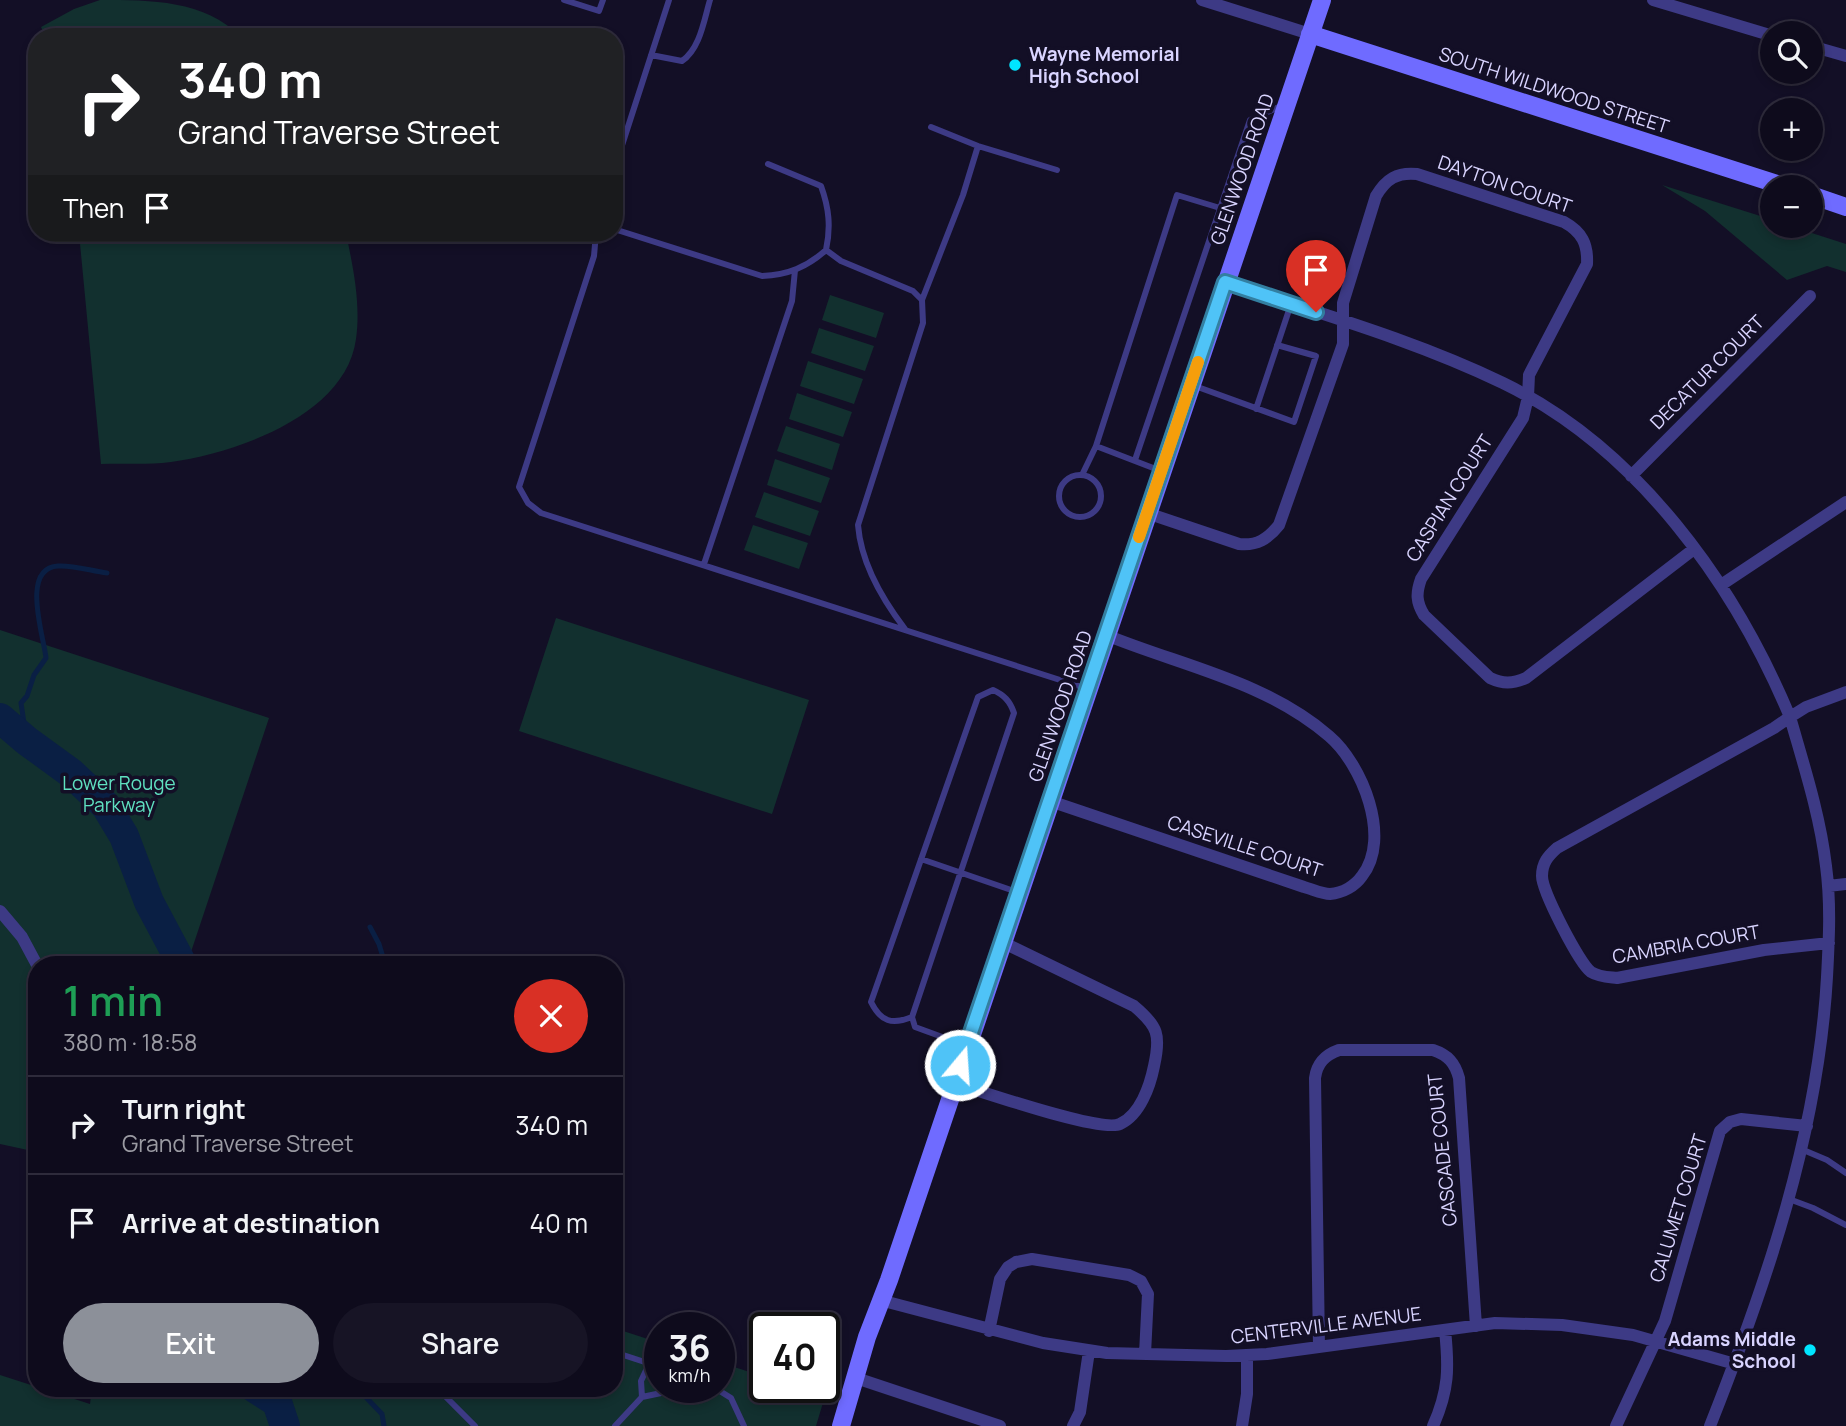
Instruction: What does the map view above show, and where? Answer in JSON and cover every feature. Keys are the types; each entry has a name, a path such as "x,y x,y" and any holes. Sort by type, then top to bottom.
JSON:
{"street":[{"path":"1202,0 1310,34"},
{"name":"GLENWOOD ROAD","path":"841,1426 880,1300 1322,0"},
{"path":"1654,0 1687,6 1760,31"},
{"name":"SOUTH WILDWOOD STREET","path":"1310,34 1760,179"},
{"path":"1823,49 1846,56"},
{"name":"DAYTON COURT","path":"1147,513 1239,544 1256,544 1271,535 1279,525 1343,344 1343,303 1376,196 1383,184 1394,176 1418,174 1564,222 1575,228 1583,239 1587,264 1529,375 1528,397"},
{"path":"1823,199 1846,207"},
{"path":"1225,282 1432,352 1528,397 1587,436 1631,475 1721,584 1756,642 1790,717 1819,826 1828,886 1829,943 1822,1037 1807,1126 1789,1199 1735,1364 1710,1426"},
{"name":"DECATUR COURT","path":"1631,475 1810,296"},
{"name":"CASPIAN COURT","path":"1528,397 1522,418 1416,591 1418,604 1424,615 1490,678 1507,684 1526,678 1694,549"},
{"path":"1721,584 1846,502"},
{"name":"CASEVILLE COURT","path":"1050,801 1330,894 1353,886 1367,870 1374,825 1366,792 1356,770 1331,738 1299,713 1251,687 1106,635"},
{"name":"CAMBRIA COURT","path":"1829,943 1764,950 1617,978 1603,977 1590,971 1580,961 1542,882 1542,872 1548,856 1557,848 1790,717 1846,692"},
{"path":"1828,886 1846,884"},
{"path":"0,911 22,937 32,956"},
{"path":"954,1083 1085,1122 1117,1126 1129,1118 1144,1096 1153,1070 1158,1032 1142,1012 1002,942"},
{"name":"CASCADE COURT","path":"1319,1347 1315,1078 1321,1060 1339,1050 1433,1050 1447,1056 1456,1067 1459,1078 1476,1326"},
{"name":"CALUMET COURT","path":"1616,1426 1665,1321 1720,1131 1730,1122 1741,1119 1807,1126"},
{"path":"989,1331 1002,1274 1016,1262 1032,1259 1129,1275 1141,1281 1149,1294 1145,1354"},
{"name":"CENTERVILLE AVENUE","path":"880,1300 989,1331 1088,1350 1247,1356 1495,1323 1562,1325 1633,1335 1735,1364"},
{"path":"1433,1426 1446,1390 1448,1364 1445,1330"},
{"path":"1073,1426 1080,1412 1088,1350"},
{"path":"1242,1426 1247,1394 1247,1356"},
{"path":"856,1378 1000,1426"}],"lane":[{"path":"564,0 599,11 603,0"},
{"path":"623,142 669,0"},
{"path":"651,55 682,61 689,56 710,0"},
{"path":"1135,460 1250,120 1286,104"},
{"path":"931,127 978,146 1058,170"},
{"path":"906,631 875,581 860,544 858,525 923,323 922,300 963,195 978,146"},
{"path":"623,232 762,276 782,275 811,263 827,250 830,230 821,186 768,164"},
{"path":"1082,475 1096,446 1177,195 1220,208"},
{"path":"595,242 594,256 519,486 528,503 541,513 1088,689"},
{"path":"827,250 841,261 914,291 922,300"},
{"path":"704,564 792,301 795,270"},
{"path":"1256,409 1291,304"},
{"path":"1190,384 1294,422 1316,356 1277,345"},
{"path":"1096,446 1161,471"},
{"path":"1082,475 1095,481 1100,499 1094,511 1076,516 1064,509 1059,496 1060,489 1069,478 1082,475"},
{"path":"912,1017 901,1022 890,1021 877,1014 871,1002 978,697 992,690 1003,694 1012,705 1014,713 912,1017 915,1027 967,1046"},
{"path":"921,859 1018,893"},
{"path":"1801,1149 1827,1160 1846,1173"},
{"path":"1789,1199 1846,1225"},
{"path":"623,1355 644,1362"},
{"path":"615,1426 642,1396 641,1381 644,1375"},
{"path":"446,1397 475,1426"},
{"path":"733,1403 744,1426"}],"green space":[{"path":"100,0 158,2 194,9 230,28 42,28 74,9"},
{"path":"1662,185 1760,216 1760,238 1823,237 1846,244 1846,272 1827,266 1787,280 1705,211"},
{"path":"80,242 348,242 356,286 356,339 348,366 332,389 310,409 284,426 226,450 171,462 101,464"},
{"path":"830,295 884,313 876,338 822,320"},
{"path":"819,328 874,346 865,371 811,353"},
{"path":"808,361 863,379 854,404 800,386"},
{"path":"797,393 852,412 843,437 789,419"},
{"path":"786,426 840,444 832,470 777,451"},
{"path":"775,459 830,478 821,503 767,485"},
{"path":"764,492 819,511 810,536 755,517"},
{"path":"753,525 808,543 799,569 744,550"},
{"path":"556,618 809,700 772,814 519,731"},
{"name":"Lower Rouge Parkway","path":"0,630 269,718 190,956 28,956 28,1150 0,1144"},
{"path":"623,1331 644,1338 644,1403 735,1403 735,1367 749,1372 749,1403 823,1403 816,1426 0,1426 0,1375 28,1384 28,1397 68,1397 90,1404 91,1397 623,1397"}],"waterway":[{"path":"24,738 21,703 27,696 34,675 46,658 37,605 40,578 46,570 58,566 107,573"},
{"path":"0,718 71,773 106,806 124,836 149,902 178,956"},
{"path":"370,927 383,956"},
{"path":"269,1397 277,1402 285,1426"},
{"path":"366,1397 382,1414 384,1426"}],"slow traffic":[{"path":"1139,537 1198,362"}],"place":[{"name":"Wayne Memorial High School","path":"1015,65"},
{"name":"Adams Middle School","path":"1810,1350"}],"route":[{"path":"960,1065 1225,282 1316,312"}]}
